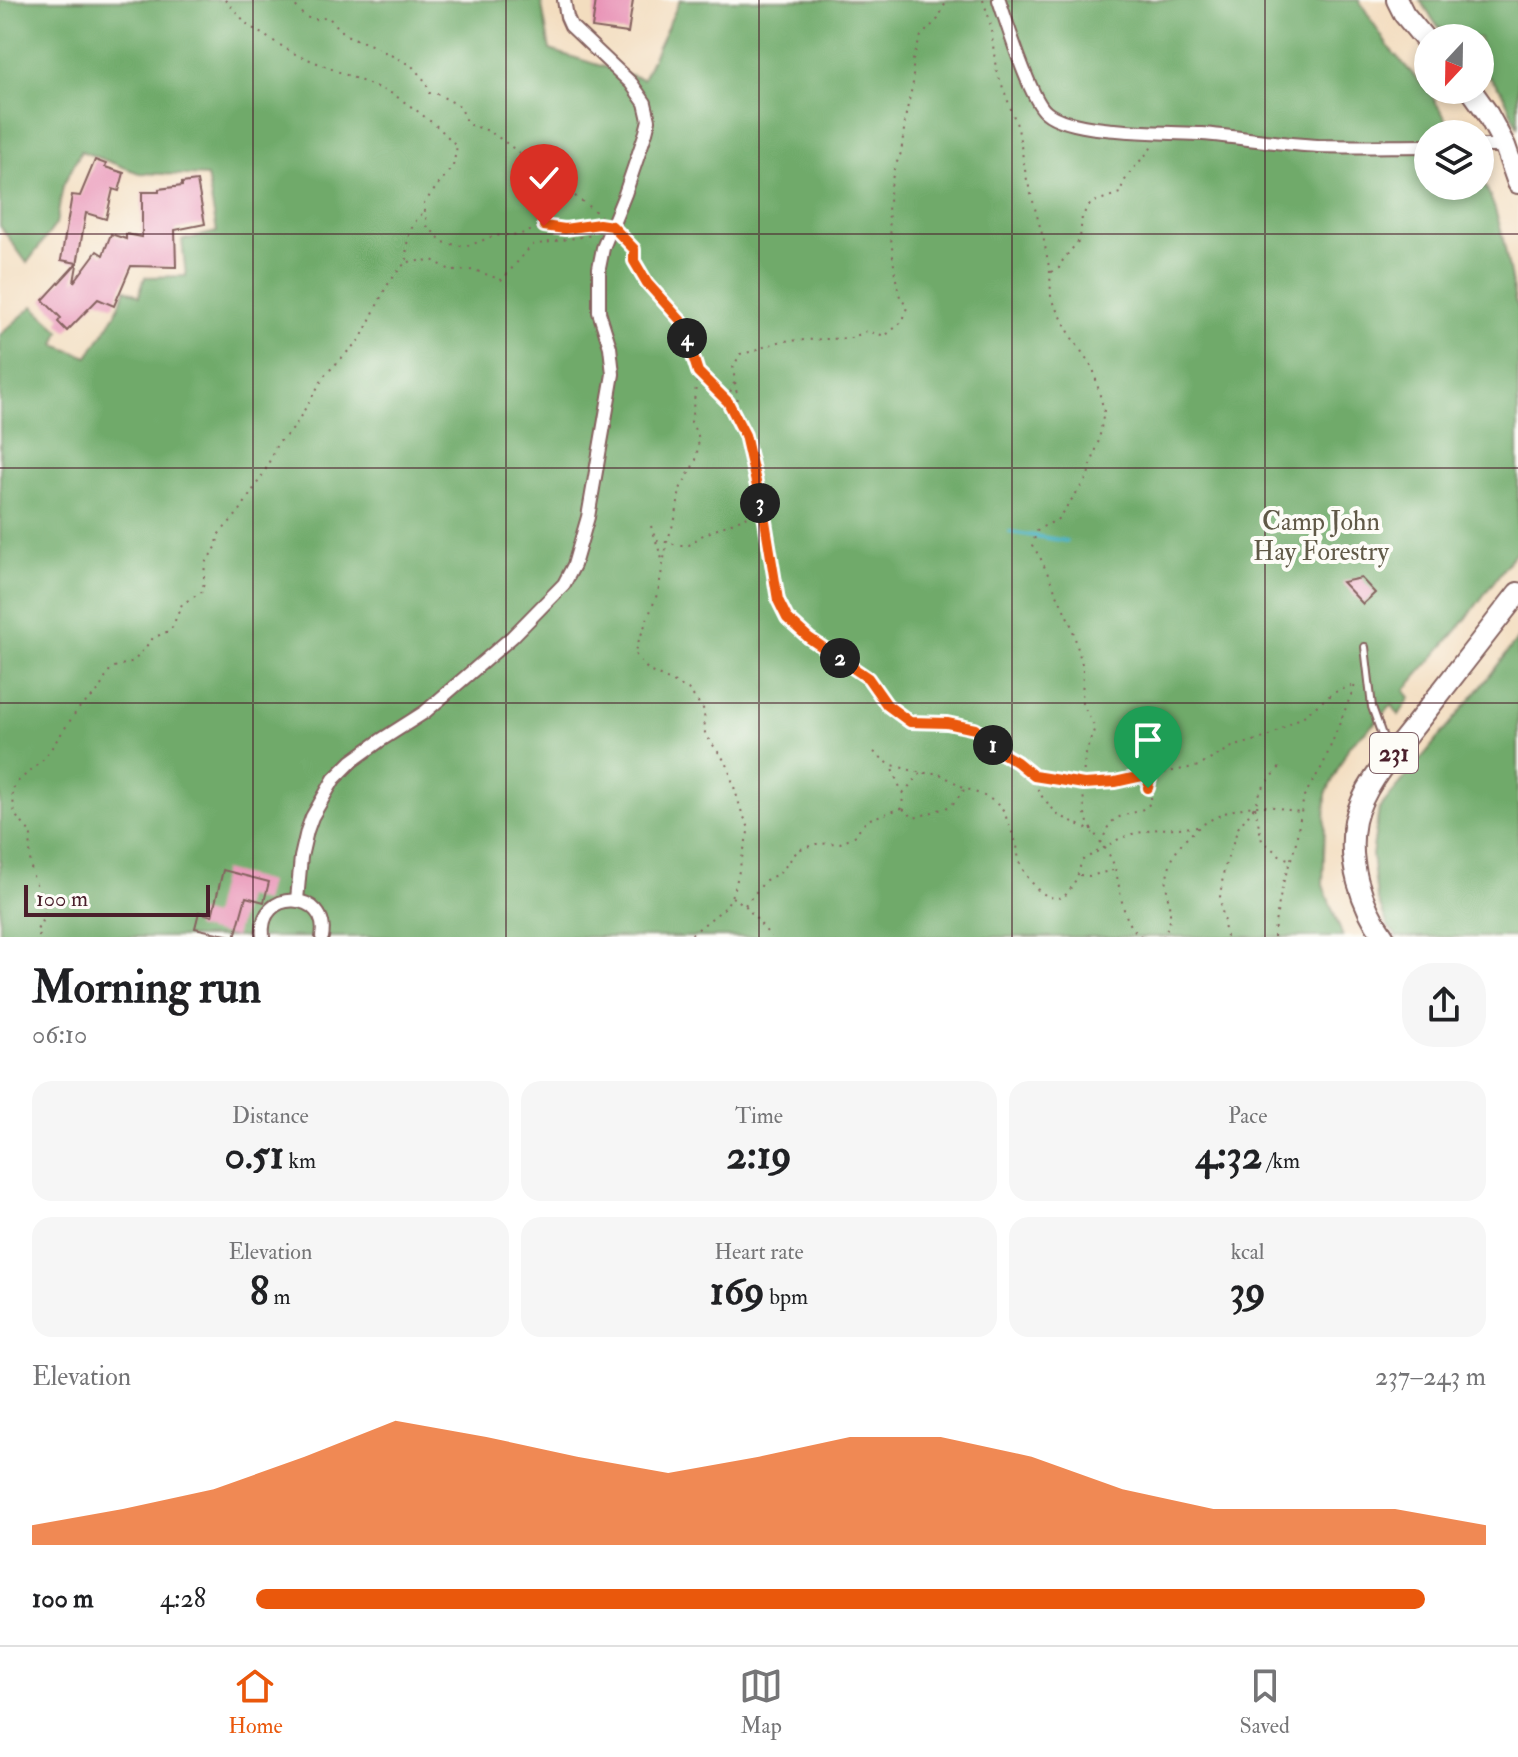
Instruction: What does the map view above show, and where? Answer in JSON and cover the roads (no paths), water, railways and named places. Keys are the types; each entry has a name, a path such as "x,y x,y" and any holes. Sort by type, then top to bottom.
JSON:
{"main road":[{"path":"1397,0 1414,26"},
{"path":"1481,104 1505,146 1518,183"},
{"name":"231","path":"1384,937 1362,897 1354,862 1355,822 1361,800 1518,593"}],"street":[{"path":"297,900 307,831 334,779 352,761 425,712 512,637 564,584 574,565 588,517 613,374 610,347 599,312 601,258 649,120 647,110 631,83 571,26 564,0"},
{"path":"999,0 1039,105 1049,115 1062,121 1089,127 1203,134 1316,146 1414,146"},
{"path":"1494,146 1505,146"},
{"path":"263,937 266,916 274,906 297,900 316,911 321,920 322,937"}],"lane":[{"path":"1365,647 1372,707 1390,758"}],"waterway":[{"path":"1010,532 1066,541"}],"park label":[{"name":"Camp John Hay Forestry","path":"1321,537"}]}
